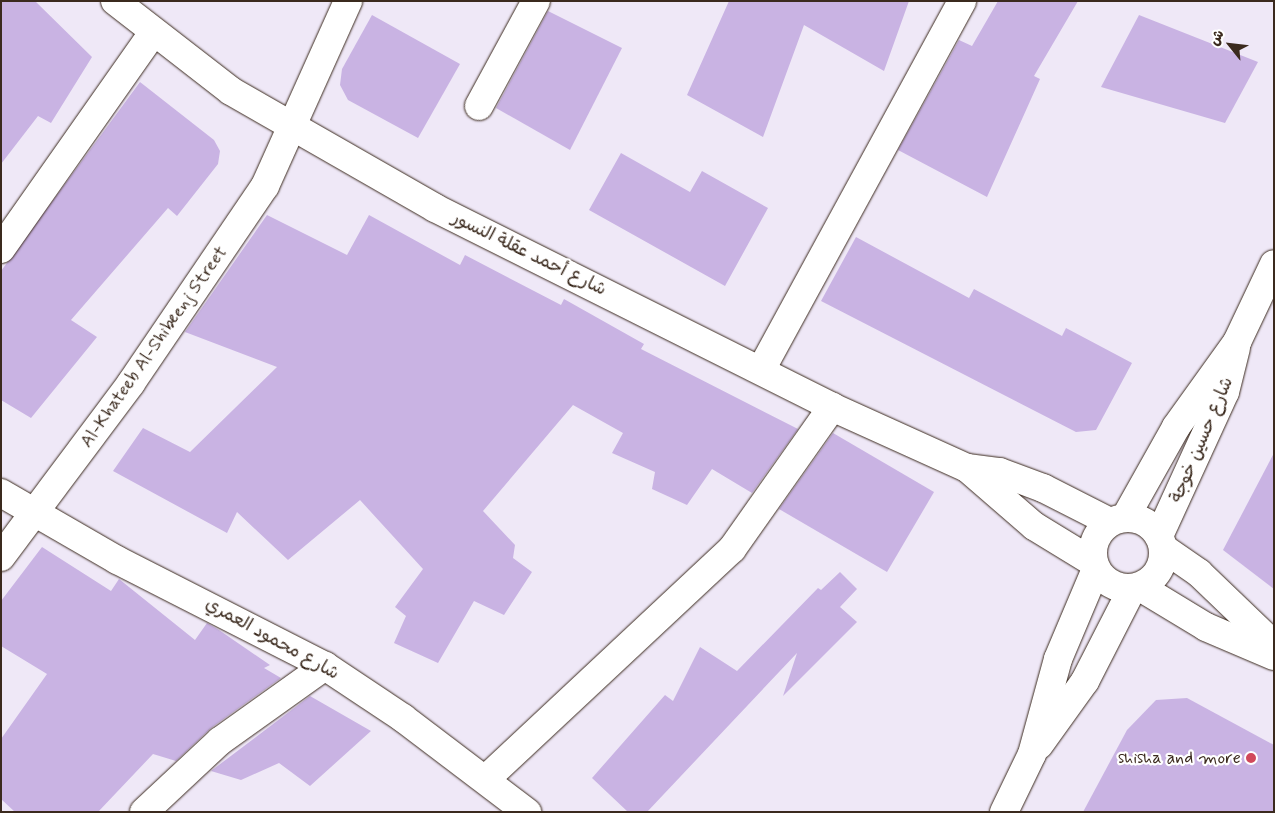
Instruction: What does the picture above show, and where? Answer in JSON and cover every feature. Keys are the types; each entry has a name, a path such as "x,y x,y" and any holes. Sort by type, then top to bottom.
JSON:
{"street":[{"name":"شارع أحمد عقلة النسور","path":"114,1 231,91 293,129 435,208 832,407 967,468 1023,480 1118,520"},
{"name":"Al-Khateeb Al-Shibeenj Street","path":"1,557 35,515 238,228 293,129 348,1"},
{"path":"479,106 536,1"},
{"path":"761,370 962,1"},
{"path":"1,249 154,33"},
{"name":"شارع حسين خوجة","path":"1118,520 1181,419 1237,342 1274,264"},
{"name":"شارع حسين خوجة","path":"1161,542 1225,392 1237,342"},
{"path":"486,779 732,549 832,407"},
{"name":"شارع أحمد عقلة النسور","path":"967,468 1034,526 1094,565"},
{"name":"شارع محمود العمري","path":"1,493 35,515 325,666 486,779 527,812"},
{"path":"1032,754 1058,659 1094,565 1095,539 1118,520 1150,525 1161,542 1199,573 1274,645"},
{"path":"1004,812 1032,754 1085,681 1136,588 1159,572 1161,542"},
{"path":"1094,565 1111,585 1136,588 1206,627 1274,656"},
{"path":"144,812 220,741 325,666"}],"building":[{"path":"1,1 35,1 92,57 51,123 38,116 1,164"},
{"path":"729,1 909,1 884,71 804,25 763,137 687,95"},
{"path":"998,1 1078,1 1034,76 1040,79 987,197 898,150 959,40 972,46"},
{"path":"548,11 622,48 570,150 496,108"},
{"path":"372,15 460,64 418,138 348,100 340,85 342,69"},
{"path":"1139,15 1258,62 1225,123 1101,87"},
{"path":"140,82 214,140 220,151 218,164 177,216 168,208 71,320 97,337 31,418 1,400 1,271"},
{"path":"621,153 690,192 702,171 768,208 725,286 589,210"},
{"path":"267,215 347,255 369,215 460,265 465,255 561,305 564,299 644,344 641,349 798,429 752,493 712,469 687,505 652,489 655,472 612,453 623,433 573,405 483,511 515,545 513,558 532,572 504,615 474,601 438,663 394,643 406,616 395,607 423,569 360,500 288,560 237,512 227,533 113,471 143,428 190,452 277,367 185,332"},
{"path":"856,237 969,298 974,289 1062,336 1066,328 1132,363 1096,430 1076,432 821,301"},
{"path":"833,433 934,492 887,572 779,509"},
{"path":"1274,453 1274,589 1223,550"},
{"path":"42,547 111,591 119,579 195,640 207,623 270,665 264,668 281,678 211,728 176,761 153,754 98,812 15,812 1,799 1,739 47,674 1,646 1,601"},
{"path":"840,572 857,589 840,607 857,622 783,696 797,653 647,812 628,812 592,778 665,695 673,701 700,647 737,671 818,588 821,590"},
{"path":"310,696 371,731 310,786 279,763 241,780 211,771"},
{"path":"1187,698 1274,745 1274,812 1083,812 1127,730 1156,700"}],"place":[{"name":"shisha and more","path":"1251,758"}]}
